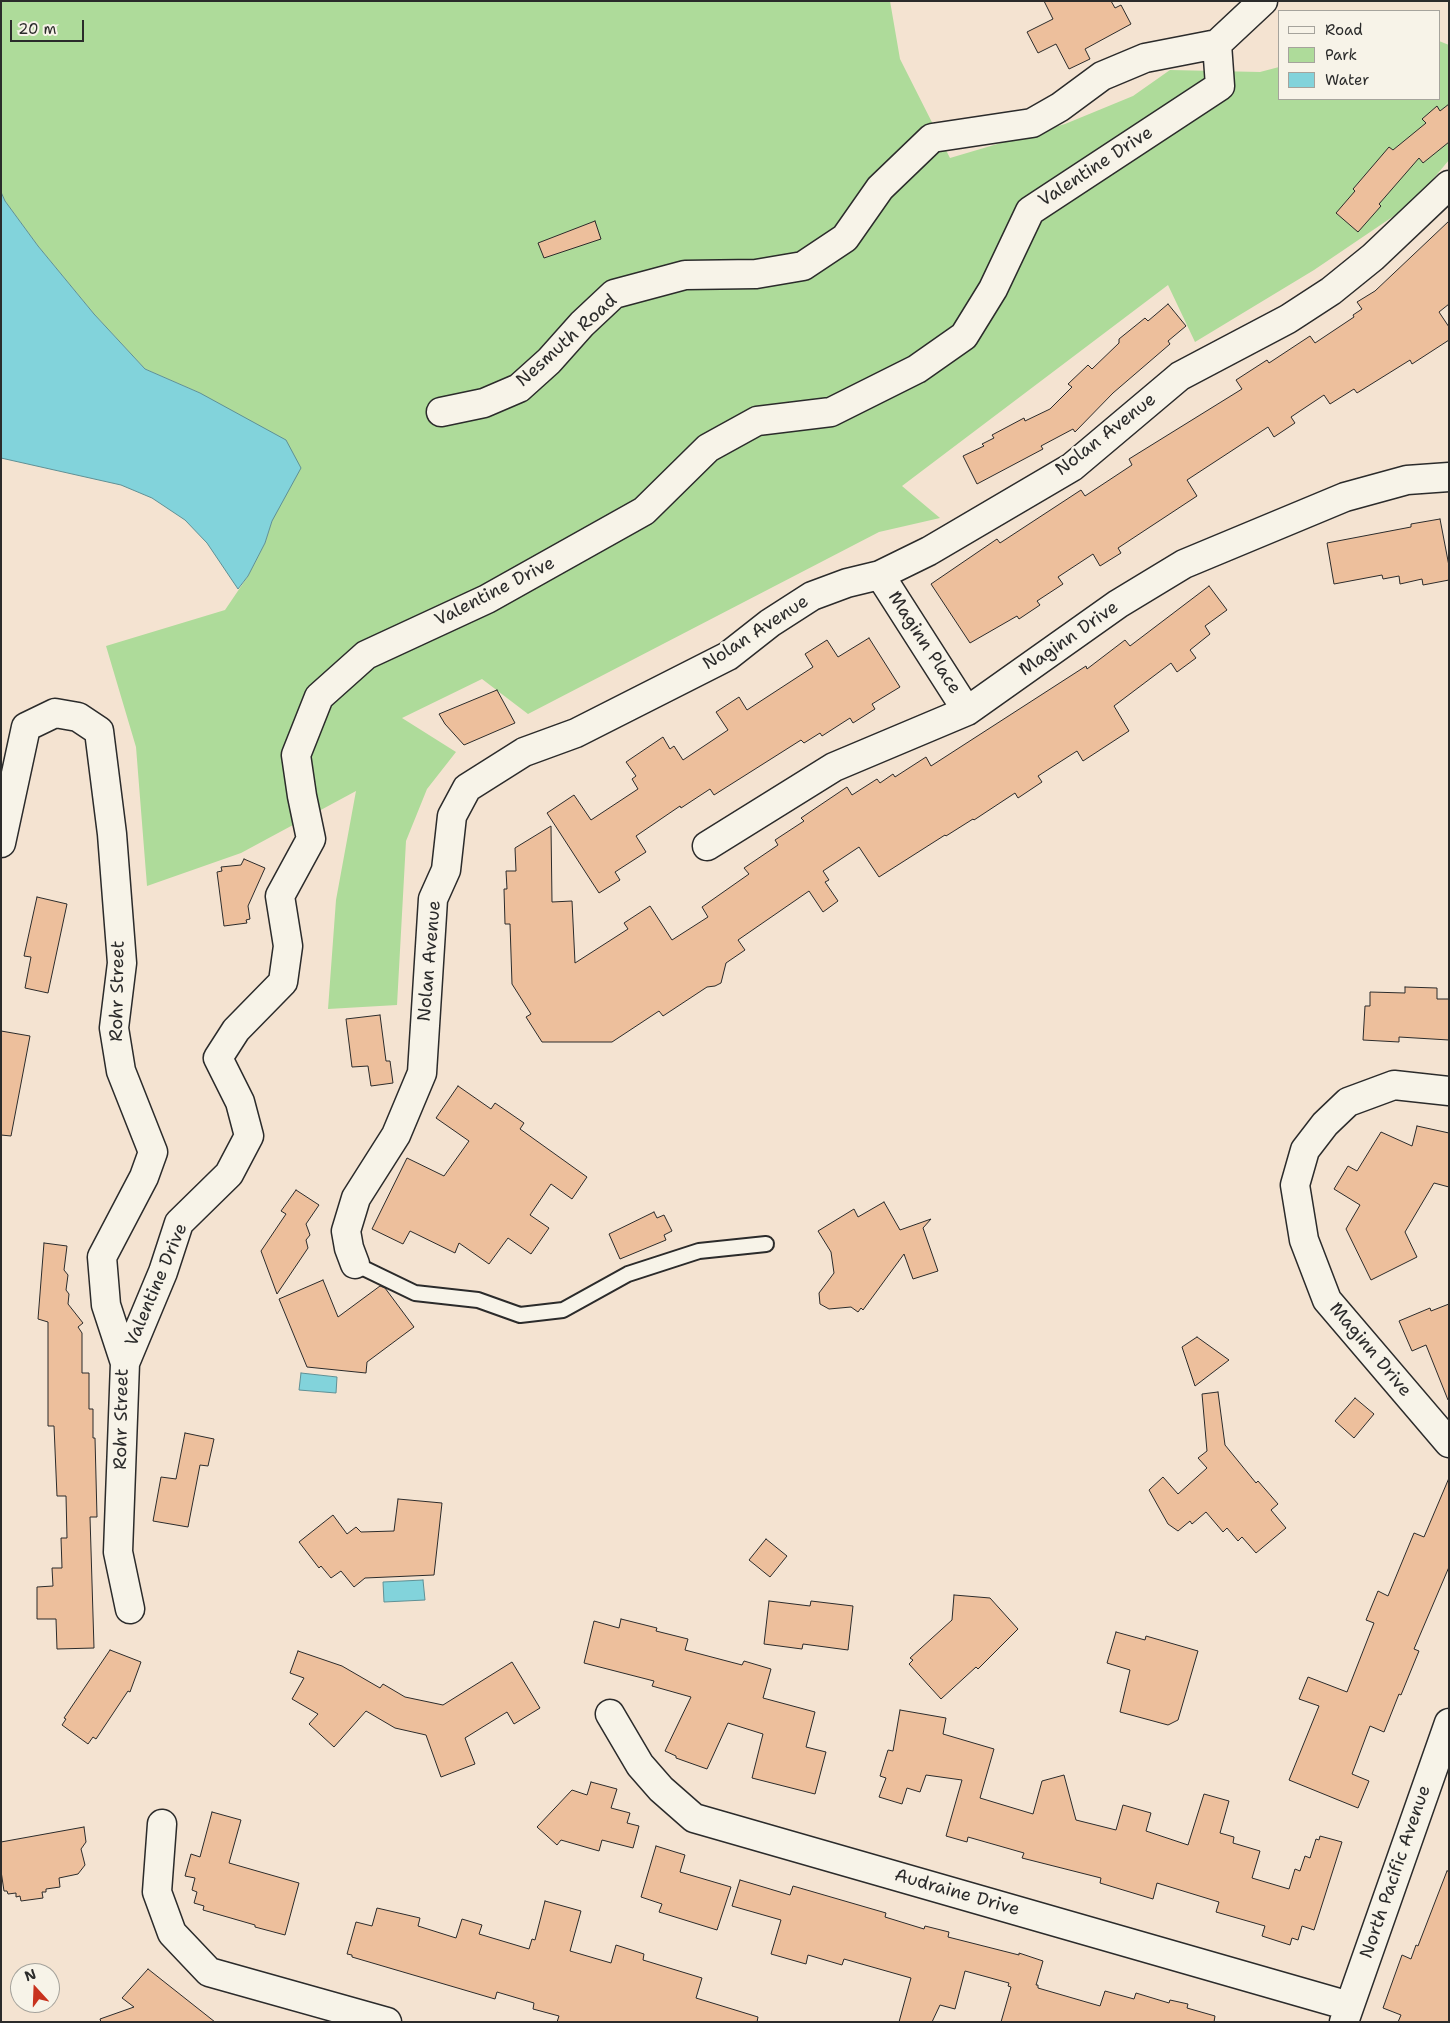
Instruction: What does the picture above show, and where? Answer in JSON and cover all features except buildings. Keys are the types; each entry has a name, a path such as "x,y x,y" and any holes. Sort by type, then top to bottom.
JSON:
{"street":[{"path":"1217,44 1263,1"},
{"name":"Nesmuth Road","path":"441,412 484,403 519,388 549,361 582,324 614,294 685,274 756,274 802,266 845,238 880,188 932,138 1032,123 1060,107 1102,76 1145,58 1217,44"},
{"name":"Valentine Drive","path":"125,1363 162,1272 179,1223 229,1174 249,1136 240,1102 218,1058 236,1030 283,982 288,946 280,896 312,839 302,796 296,755 319,697 366,656 487,599 644,511 708,448 724,439 757,421 831,412 917,369 964,336 993,288 1030,211 1220,86 1217,44"},
{"name":"Nolan Avenue","path":"355,1264 346,1232 356,1198 396,1135 422,1073 433,899 446,870 452,816 467,788 524,752 576,733 728,656 770,623 812,596 847,583 880,575 929,551 1072,467 1180,376 1288,319 1331,290 1373,257 1449,185"},
{"name":"Maginn Drive","path":"707,846 834,767 968,711 1118,604 1184,564 1345,497 1407,480 1449,477"},
{"name":"Maginn Place","path":"880,575 968,711"},
{"name":"Rohr Street","path":"1,843 26,727 55,713 78,717 99,731 112,834 122,963 114,1028 121,1071 153,1152 144,1177 102,1257 106,1305 125,1363 118,1552 130,1609"},
{"name":"Maginn Drive","path":"1449,1090 1394,1085 1348,1102 1325,1124 1305,1150 1295,1185 1304,1240 1327,1300 1449,1443"},
{"name":"Audraine Drive","path":"610,1714 640,1765 661,1790 694,1818 1346,2014"},
{"name":"North Pacific Avenue","path":"1346,2014 1449,1723"},
{"path":"162,1824 156,1892 172,1933 210,1972 382,2021"}],"lane":[{"path":"355,1264 415,1293 478,1300 520,1315 563,1310 628,1274 699,1251 766,1244"}],"green space":[{"path":"1,1 890,1 900,59 950,158 1065,124 1133,96 1170,70 1260,72 1278,67 1278,100 1440,100 1440,41 1449,45 1449,160 1413,203 1314,270 1195,342 1168,285 902,486 940,518 879,532 528,714 482,679 402,718 456,752 427,789 406,841 397,1005 328,1009 336,900 356,791 241,853 147,886 136,747 106,646 225,610 248,576 265,543 272,521 200,393 145,369 94,314 38,246 5,201 1,192"}],"water":[{"path":"1,192 5,201 38,246 94,314 145,369 200,393 286,440 301,468 272,521 265,543 248,576 238,589 207,543 185,520 152,498 121,485 1,458"},
{"path":"301,1373 337,1377 336,1393 299,1390"},
{"path":"423,1580 425,1600 384,1602 383,1582"}]}
